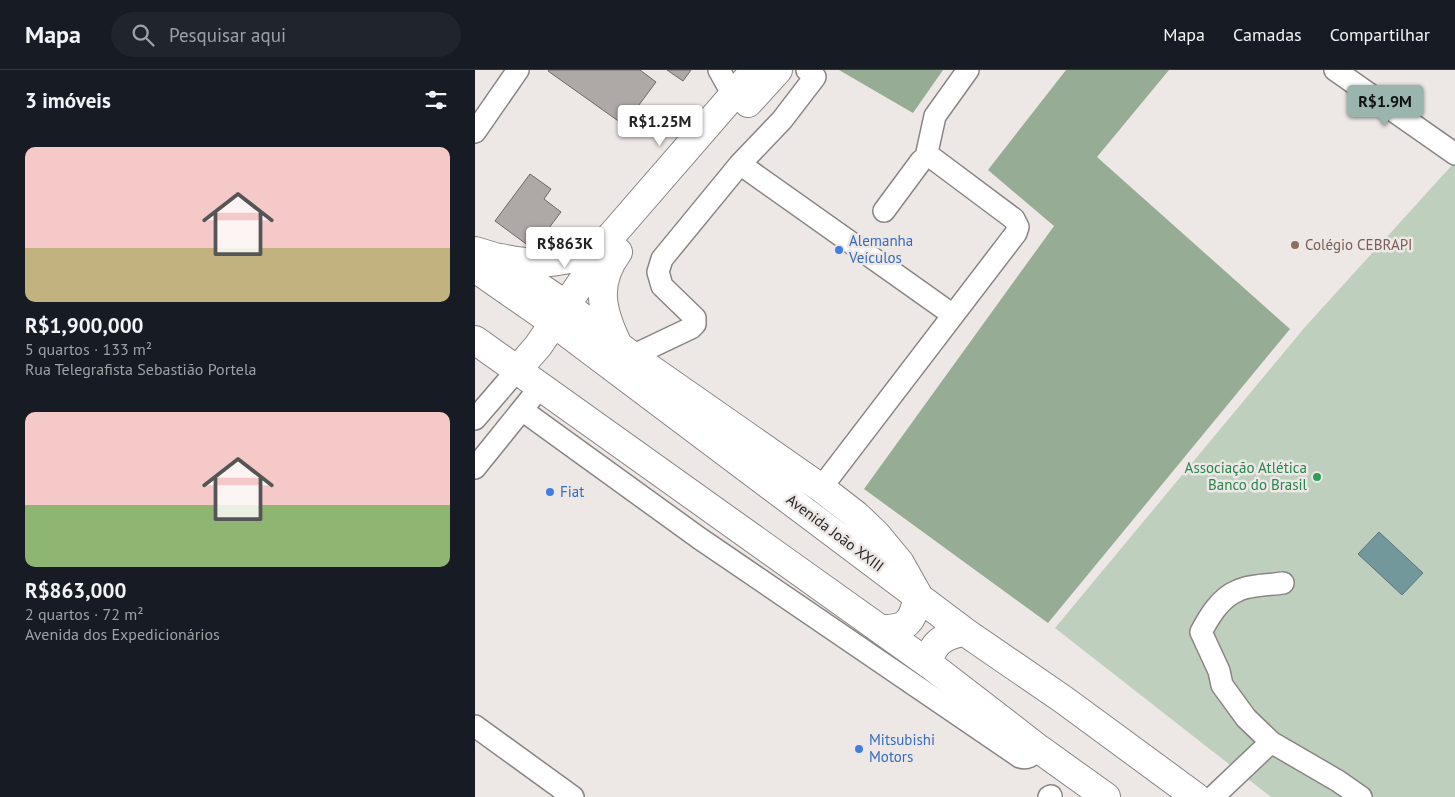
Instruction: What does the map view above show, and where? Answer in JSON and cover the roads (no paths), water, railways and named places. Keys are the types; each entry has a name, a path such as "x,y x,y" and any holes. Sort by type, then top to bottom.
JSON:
{"main road":[{"path":"517,369 538,346 588,273 604,257 755,70"},
{"path":"482,259 547,263 604,257 629,238 778,70"},
{"path":"604,257 603,308 625,351"},
{"path":"482,259 560,314 625,351 821,488 876,534 900,564 918,596 913,616 907,624 893,630 888,635"},
{"name":"Avenida João XXIII","path":"560,314 965,632 1064,700 1195,797"},
{"path":"475,340 929,664 1039,749 1106,797"},
{"path":"929,664 933,649 939,642 956,632 965,632"}],"street":[{"path":"475,132 517,70"},
{"path":"719,70 733,95"},
{"path":"625,351 691,328 695,324 695,318 662,286 658,272 662,260 740,164 782,120 815,77 807,70"},
{"path":"884,211 926,157 935,116 968,70"},
{"path":"1335,70 1455,154"},
{"path":"821,488 1016,233 1018,227 1014,219 931,157 926,157"},
{"path":"740,164 953,315"},
{"path":"475,419 517,369"},
{"path":"475,468 541,386"},
{"path":"522,410 699,538 1020,757 1029,757 1039,749"},
{"path":"699,538 735,526"},
{"path":"1283,583 1237,590 1223,601 1208,619 1201,632 1219,671 1222,686 1245,718 1271,742 1338,781 1361,797"},
{"path":"872,657 888,635"},
{"path":"915,687 929,664"},
{"path":"475,726 573,797"},
{"path":"1213,797 1271,742"}],"water":[{"path":"1379,532 1423,573 1402,595 1358,554"}],"place":[{"name":"Colégio CEBRAPI","path":"1295,245"},
{"name":"Alemanha Veículos","path":"839,250"},
{"name":"Associação Atlética Banco do Brasil","path":"1317,477"},
{"name":"Fiat","path":"550,492"},
{"name":"Mitsubishi Motors","path":"859,749"}]}
